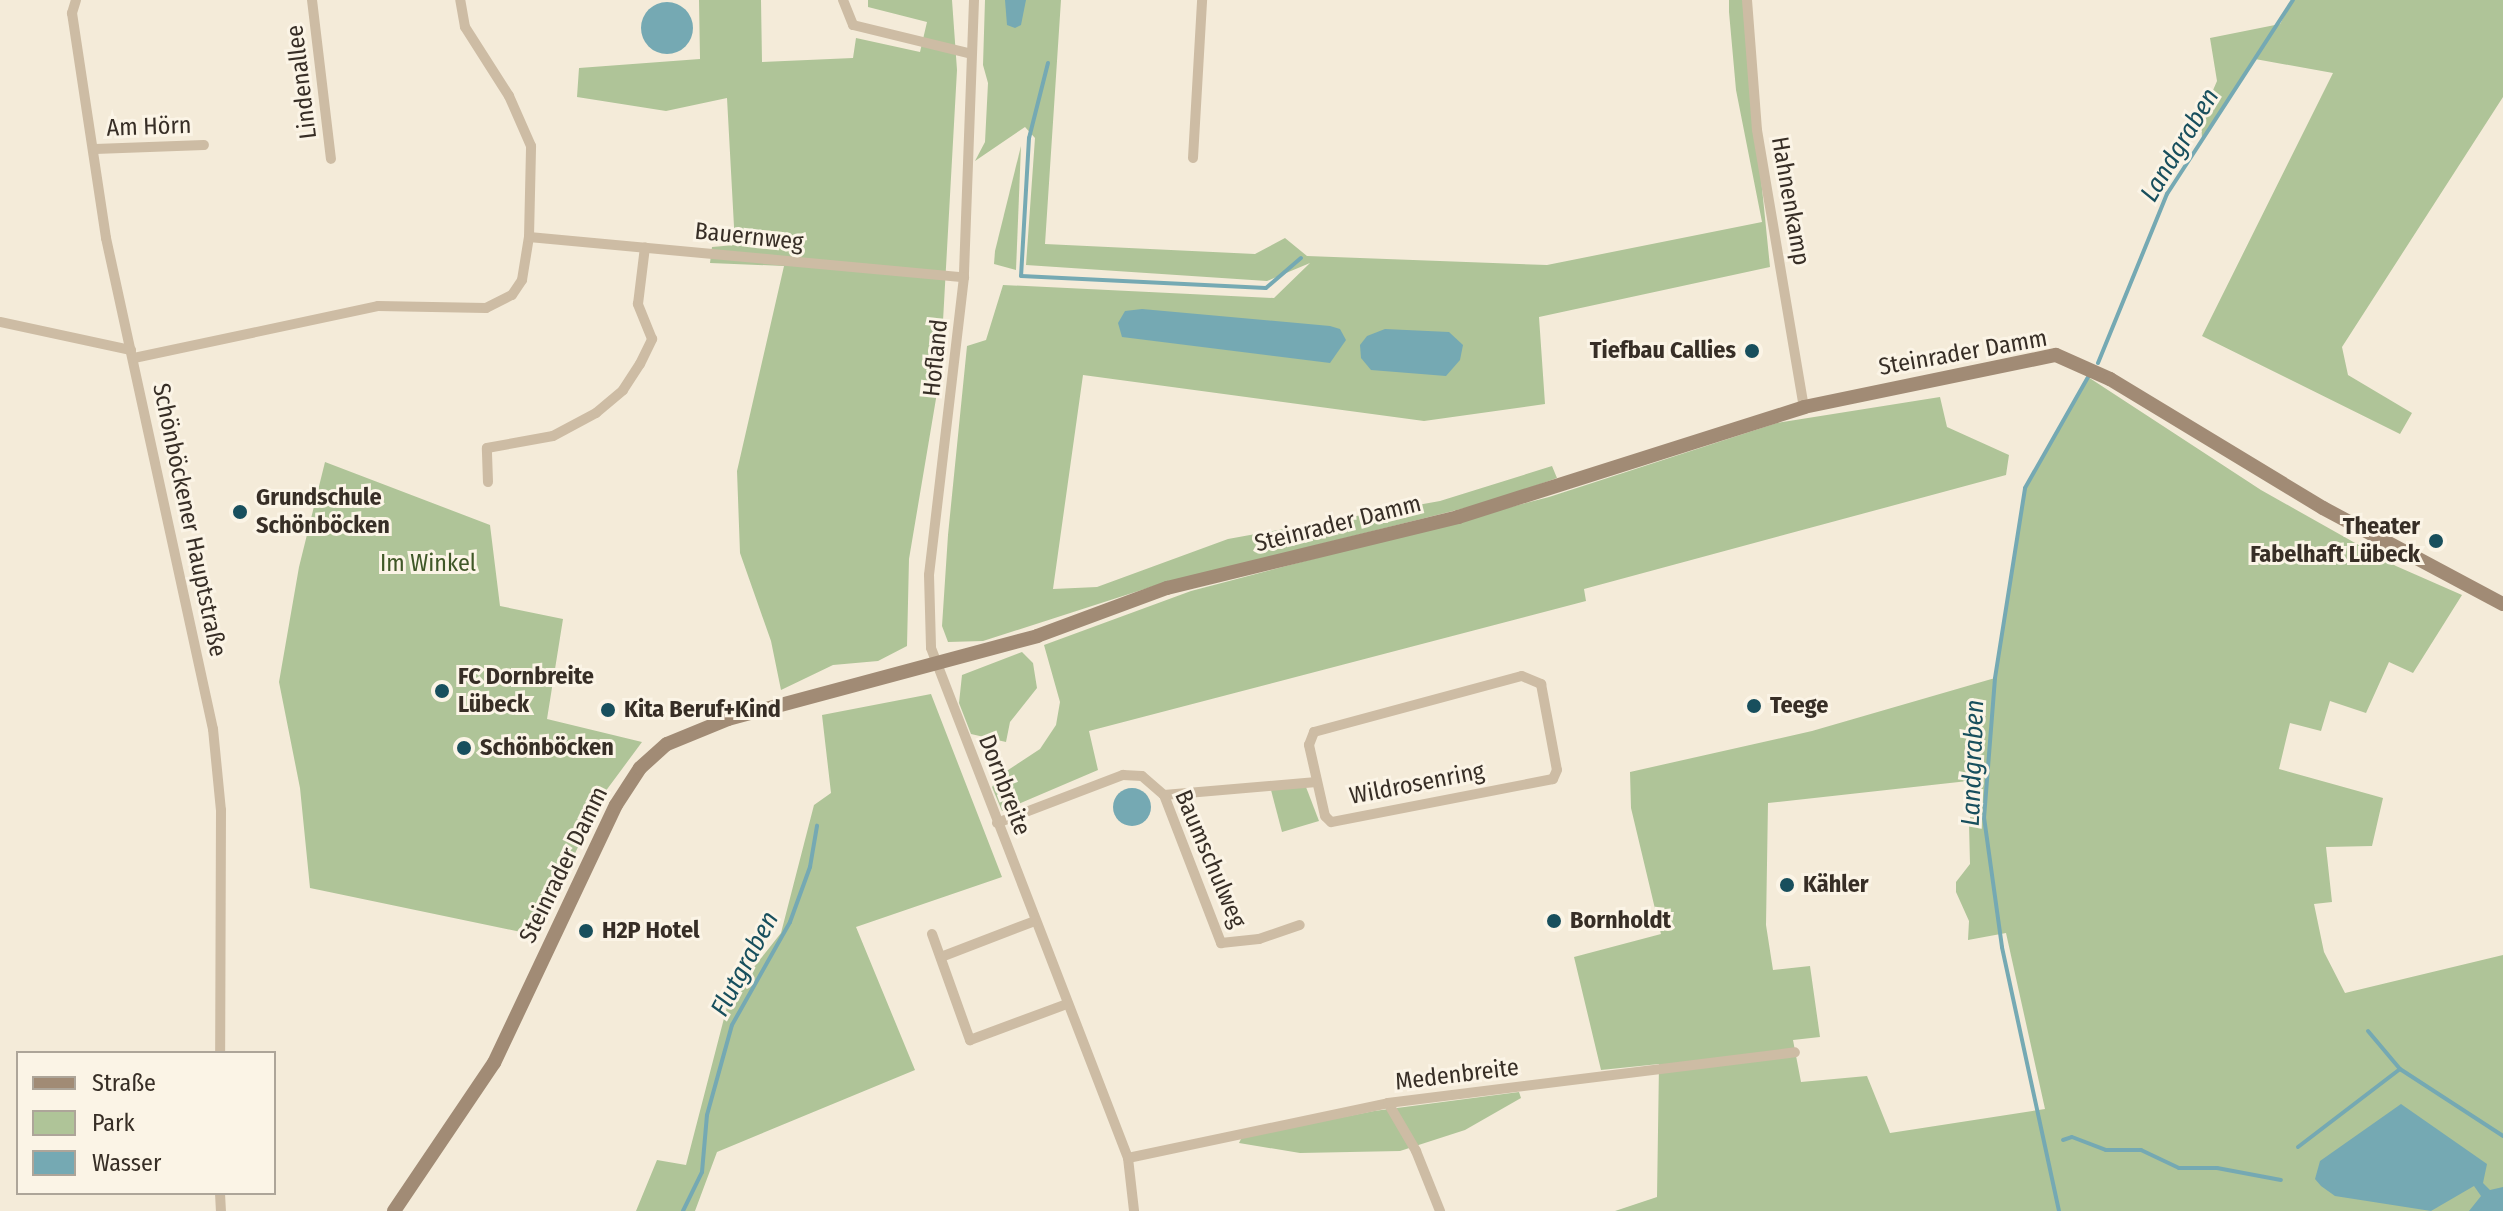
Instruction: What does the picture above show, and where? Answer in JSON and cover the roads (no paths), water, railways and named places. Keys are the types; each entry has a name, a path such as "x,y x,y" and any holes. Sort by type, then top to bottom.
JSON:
{"main road":[{"name":"Steinrader Damm","path":"394,1211 494,1063 616,805 646,762 691,731 1037,636 1167,588 1458,517 1804,407 2034,357 2074,359 2323,508 2503,604"}],"street":[{"name":"Schönböckener Hauptstraße","path":"76,0 72,13 95,149 106,238 213,729 221,810 220,1051"},
{"name":"Lindenallee","path":"312,0 331,159"},
{"path":"0,322 133,354 378,306 471,309 501,304 522,280 529,237 531,146 509,96 465,27 460,0"},
{"path":"843,0 853,25 972,54"},
{"name":"Hofland","path":"936,664 929,575 964,277 974,0"},
{"path":"1193,158 1202,0"},
{"name":"Hahnenkamp","path":"1747,0 1757,130 1804,407"},
{"name":"Am Hörn","path":"95,149 204,145"},
{"name":"Bauernweg","path":"529,237 964,277"},
{"path":"488,482 487,448 553,436 596,413 623,390 652,339 638,304 645,247"},
{"name":"Dornbreite","path":"936,664 1128,1158 1134,1211"},
{"name":"Wildrosenring","path":"1522,676 1541,684 1557,770 1553,779 1331,822 1316,782 1309,745 1314,732 1522,676"},
{"name":"Baumschulweg","path":"997,823 1123,775 1142,776 1164,795 1221,943 1259,939 1300,925"},
{"path":"1164,795 1316,782"},
{"path":"941,957 1035,921"},
{"path":"932,934 970,1040 1067,1004"},
{"name":"Medenbreite","path":"1128,1158 1388,1103 1795,1052"},
{"path":"1388,1103 1416,1151 1440,1211"}],"water":[{"path":"1005,0 1026,0 1021,25 1015,28 1007,25"},
{"path":"667,2 685,10 693,28 685,46 667,54 649,46 641,28 649,10"},
{"path":"1142,309 1330,326 1340,329 1346,340 1330,363 1122,337 1118,323 1125,311"},
{"path":"1385,329 1449,332 1463,345 1460,360 1446,376 1371,370 1361,358 1360,345 1367,336"},
{"path":"1132,788 1145,794 1151,807 1145,820 1132,826 1119,820 1113,807 1119,794"},
{"path":"2401,1104 2487,1164 2483,1183 2490,1190 2503,1187 2503,1211 2469,1211 2481,1196 2474,1186 2431,1211 2335,1196 2321,1186 2315,1179 2320,1161"}],"waterway":[{"name":"Landgraben","path":"2098,363 2167,194 2293,0"},
{"path":"1048,63 1029,138 1021,276 1266,288 1301,258"},
{"name":"Landgraben","path":"2059,1211 2002,947 1984,818 1995,678 2025,488 2088,377"},
{"name":"Flutgraben","path":"683,1211 702,1172 707,1115 732,1025 790,922 810,867 817,826"},
{"path":"2368,1031 2400,1069 2503,1136"},
{"path":"2298,1147 2400,1069"},
{"path":"2063,1140 2072,1137 2106,1150 2141,1150 2179,1168 2217,1168 2281,1180"}],"place":[{"name":"Tiefbau Callies","path":"1752,351"},
{"name":"Grundschule Schönböcken","path":"240,512"},
{"name":"Theater Fabelhaft Lübeck","path":"2436,541"},
{"name":"FC Dornbreite Lübeck","path":"442,691"},
{"name":"Teege","path":"1754,706"},
{"name":"Kita Beruf+Kind","path":"608,710"},
{"name":"Schönböcken","path":"464,748"},
{"name":"Kähler","path":"1787,885"},
{"name":"Bornholdt","path":"1554,921"},
{"name":"H2P Hotel","path":"586,931"}],"park label":[{"name":"Im Winkel","path":"428,564"}]}
